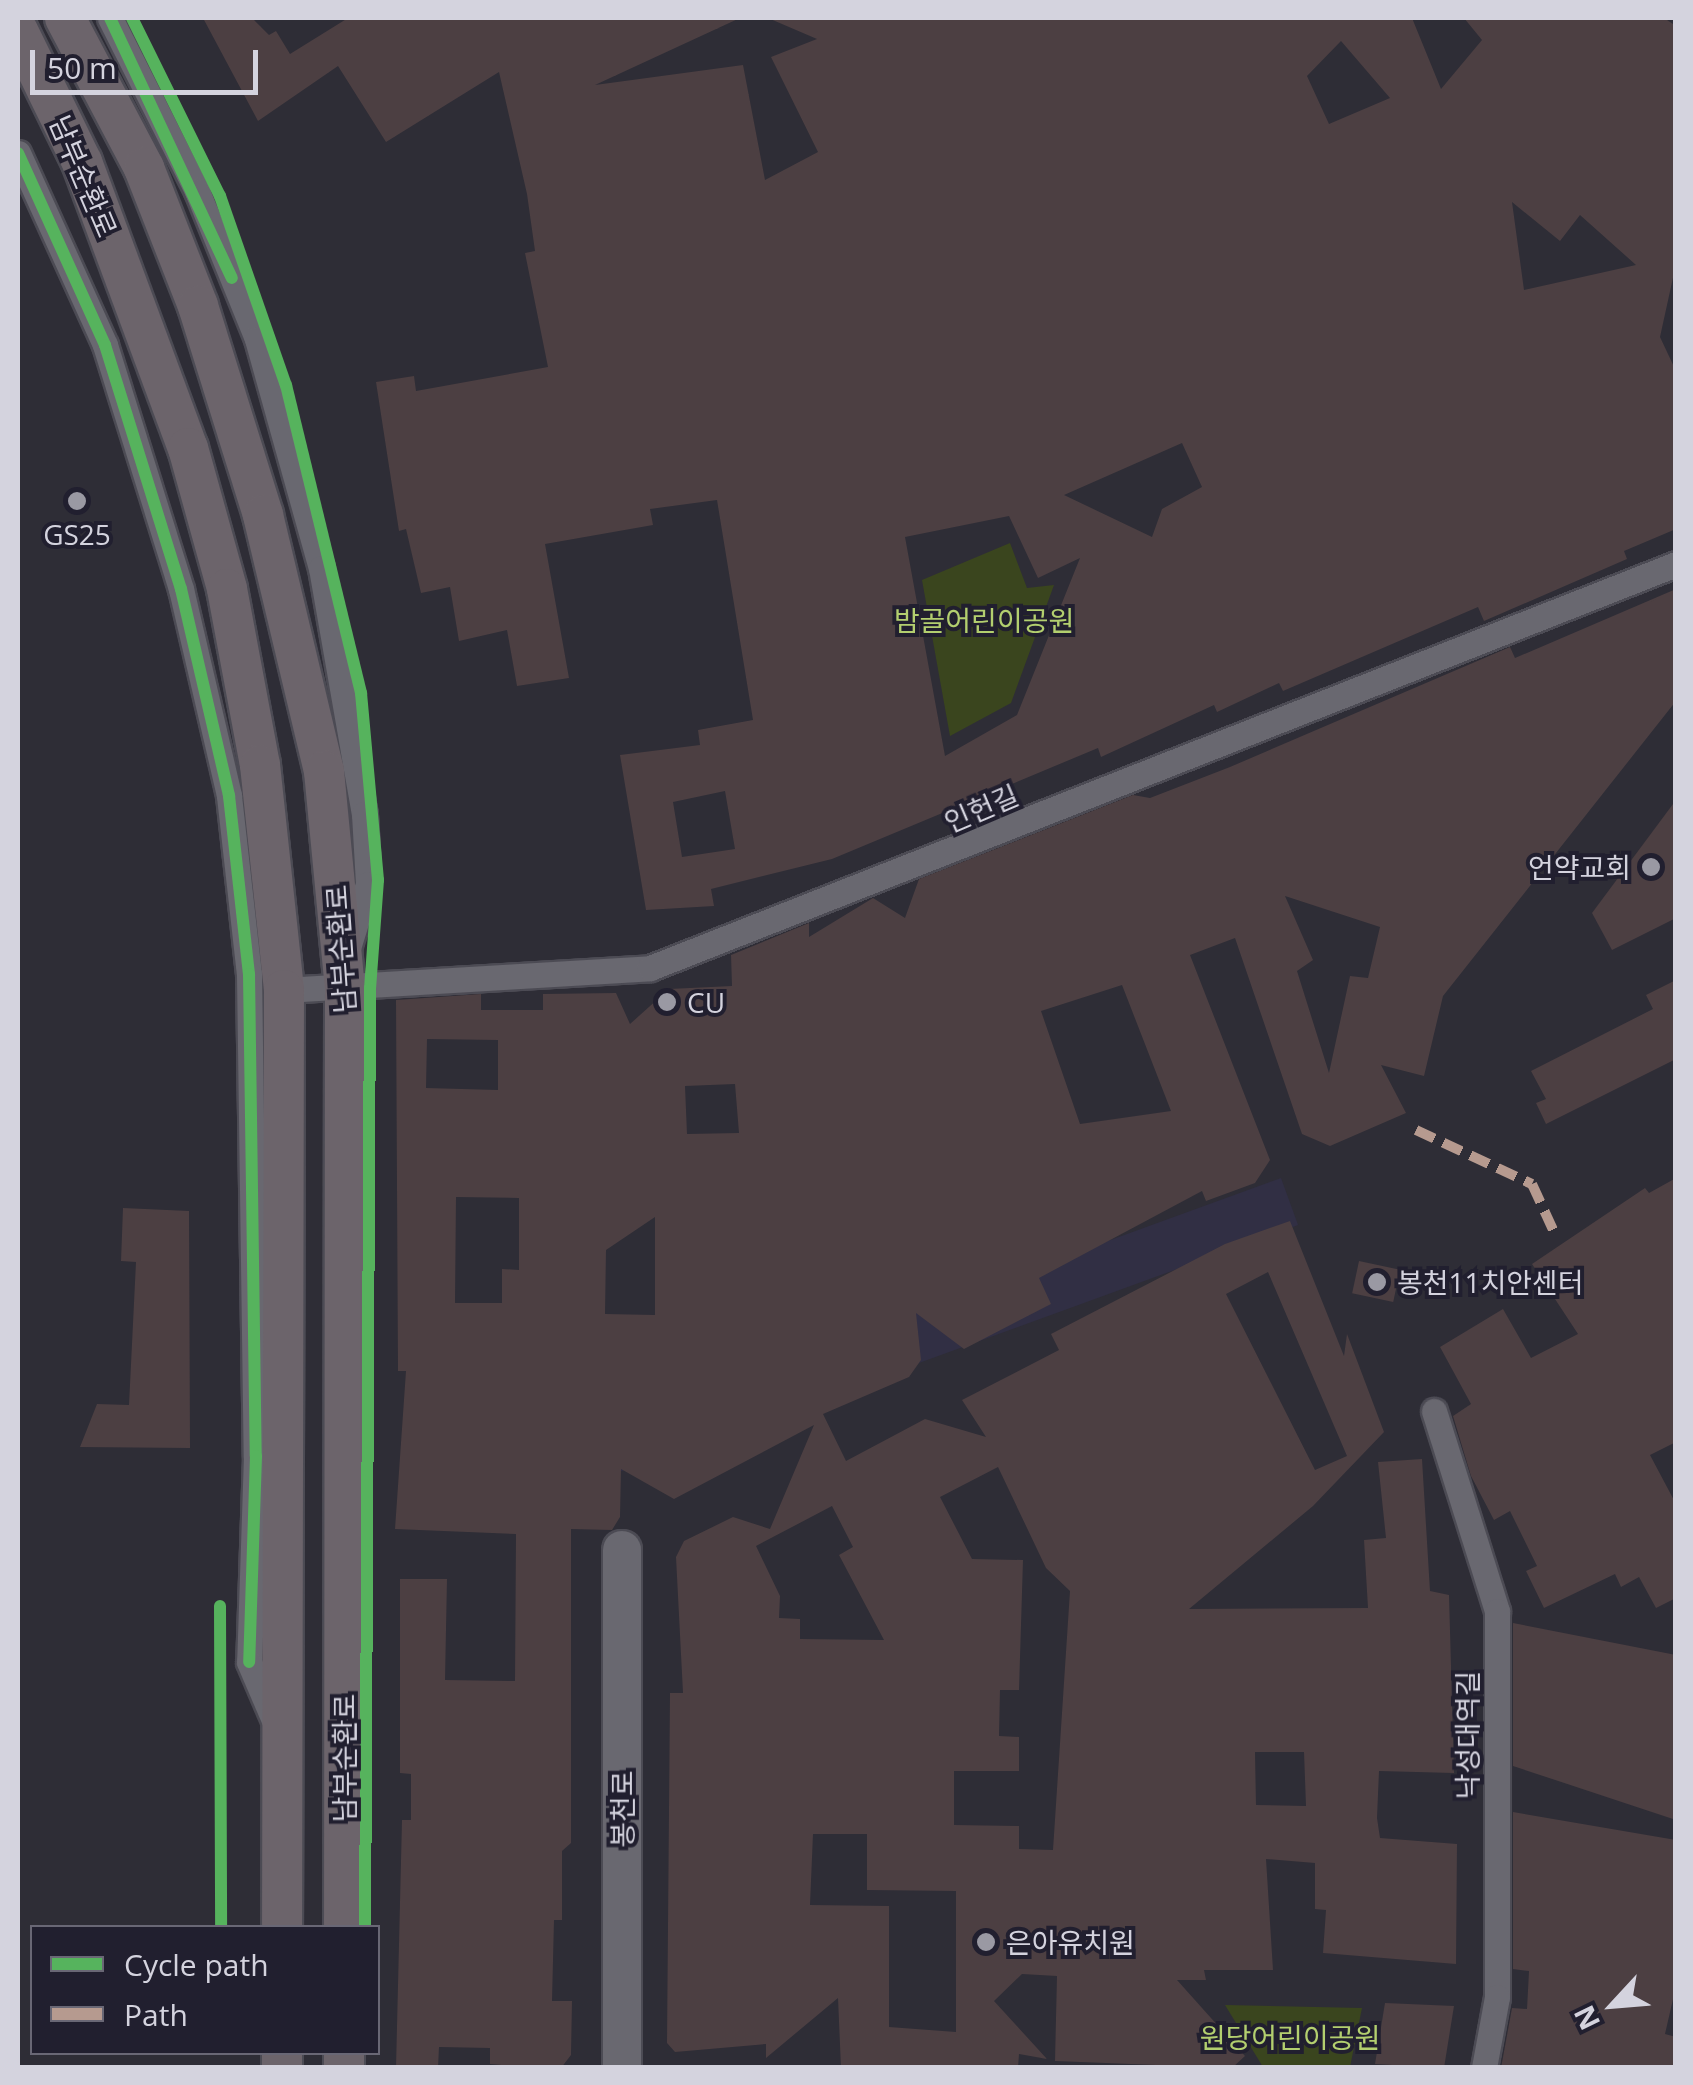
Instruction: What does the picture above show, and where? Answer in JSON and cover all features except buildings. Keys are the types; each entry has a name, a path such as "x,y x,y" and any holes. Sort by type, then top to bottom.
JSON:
{"main road":[{"name":"남부순환로","path":"64,18 173,237 258,498 324,771 344,976 344,1925"},
{"name":"남부순환로","path":"18,31 82,162 192,466 260,765 284,990 282,1925"}],"street":[{"path":"110,18 197,191 257,339 321,568 346,689 368,884 344,976"},
{"path":"18,153 106,345 181,589 229,796 249,974 256,1456 249,1662 283,1742"},
{"name":"인헌길","path":"284,990 344,976 650,968 1676,564"},
{"name":"낙성대역길","path":"1434,1410 1497,1611 1498,1997 1484,2068"},
{"name":"봉천로","path":"622,1550 622,2068"}],"shaded area":[{"path":"1281,1178 1298,1225 621,1472 603,1425"}],"green space":[{"name":"밤골어린이공원","path":"1010,543 1027,588 1054,585 1011,703 950,736 922,580"},
{"name":"원당어린이공원","path":"1225,2005 1362,2008 1350,2067 1263,2067"}],"marked path":[{"path":"1416,1130 1532,1184 1555,1234"}],"cycle path":[{"path":"110,18 232,278"},
{"path":"132,18 220,196 286,385 361,693 378,880 370,988 365,1925"},
{"path":"18,153 105,345 181,589 229,796 249,974 256,1456 249,1662"},
{"path":"220,1606 221,1925"}],"place":[{"name":"GS25","path":"77,501"},
{"name":"언약교회","path":"1651,867"},
{"name":"CU","path":"667,1002"},
{"name":"봉천11치안센터","path":"1377,1282"},
{"name":"은아유치원","path":"986,1942"}]}
